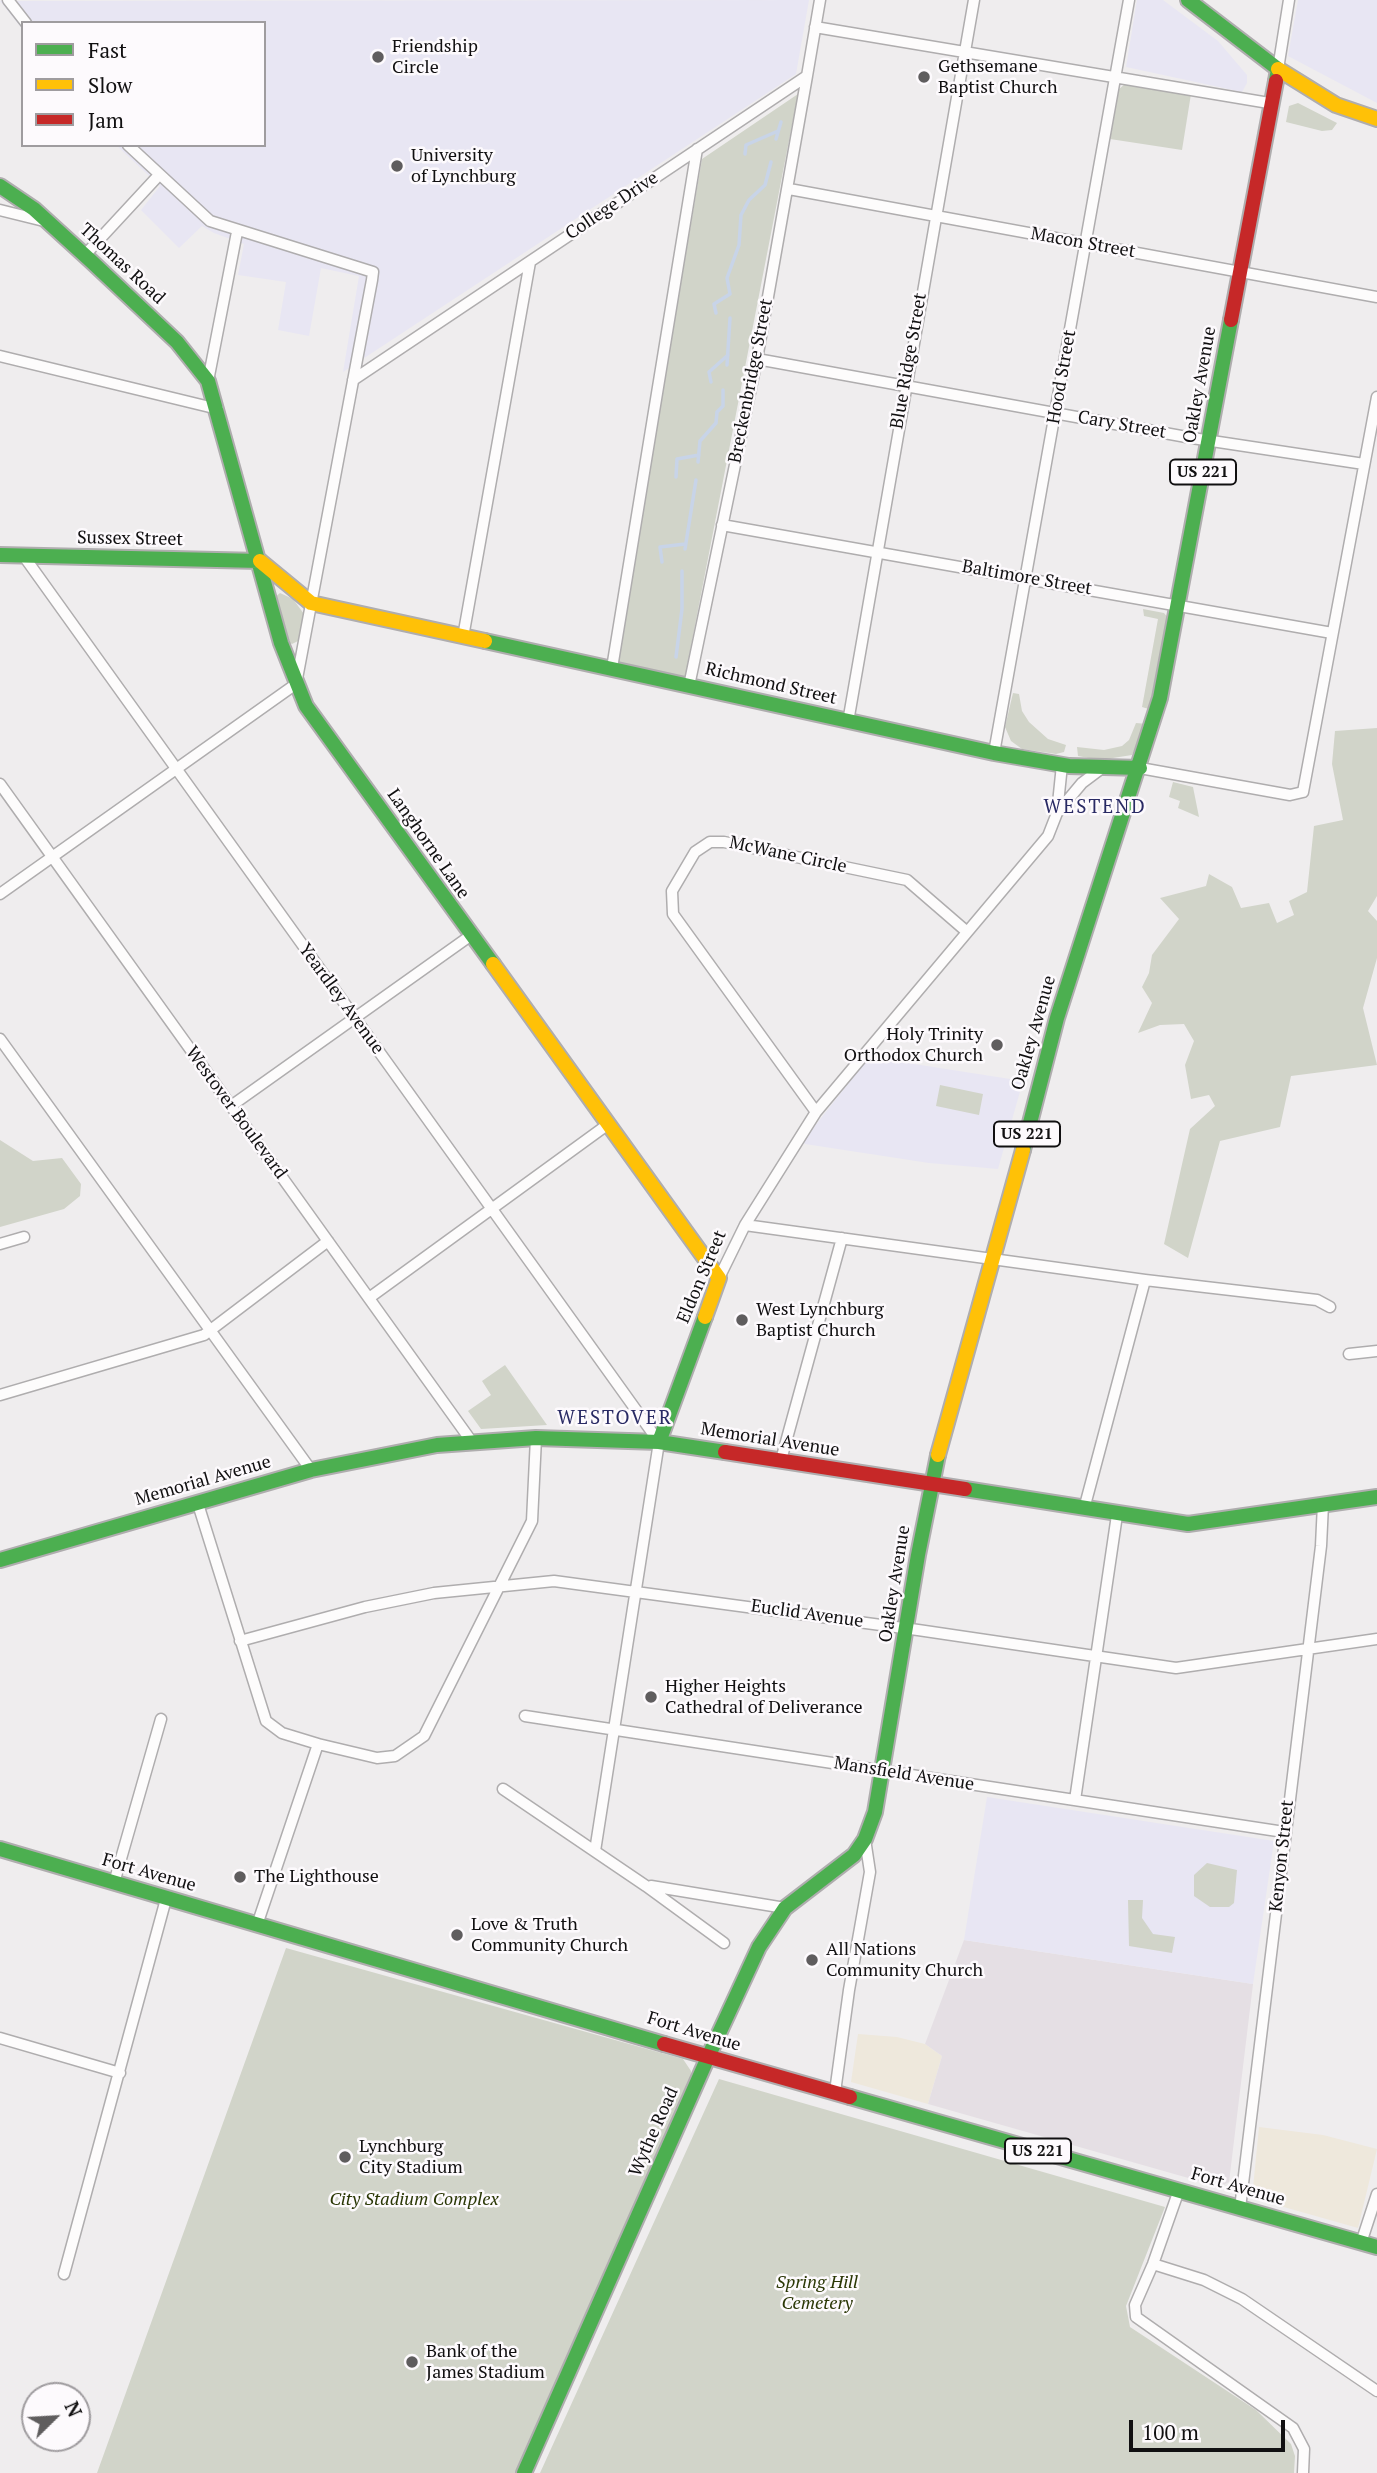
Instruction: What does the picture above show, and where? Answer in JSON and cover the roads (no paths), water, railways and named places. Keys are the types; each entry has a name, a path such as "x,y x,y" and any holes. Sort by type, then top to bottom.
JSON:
{"main road":[{"path":"1188,0 1278,69 1336,105 1377,119"},
{"name":"Oakley Avenue","path":"865,1839 875,1812 884,1770 931,1486 1057,1018 1104,867 1140,768 1160,698 1210,439 1269,103 1278,69"},
{"name":"Thomas Road","path":"0,186 47,222 177,342 208,381"},
{"name":"Langhorne Lane","path":"208,381 218,409 281,643 306,706 719,1278"},
{"name":"Sussex Street","path":"0,555 260,561"},
{"name":"Richmond Street","path":"260,561 311,603 993,753 1062,765 1140,768"},
{"name":"Eldon Street","path":"659,1442 719,1278"},
{"name":"Memorial Avenue","path":"1,1557 198,1504 311,1470 388,1453 472,1442 536,1438 659,1442 1188,1524 1377,1497"},
{"name":"Wythe Road","path":"524,2473 709,2055 760,1947 785,1908 839,1868 865,1839"},
{"name":"Fort Avenue","path":"0,1849 1377,2247"}],"street":[{"path":"8,0 24,21"},
{"path":"807,76 820,0"},
{"name":"Blue Ridge Street","path":"848,722 904,385 974,0"},
{"name":"Hood Street","path":"993,753 1129,0"},
{"path":"1278,69 1289,0"},
{"path":"815,27 1269,103"},
{"name":"College Drive","path":"353,380 807,76"},
{"name":"Breckenbridge Street","path":"689,686 757,359 807,76"},
{"path":"0,894 296,684 373,272 237,232 210,221 130,147"},
{"path":"611,668 697,149"},
{"path":"85,256 159,176"},
{"name":"Macon Street","path":"789,189 1377,297"},
{"path":"0,210 47,222"},
{"path":"208,381 237,232"},
{"path":"463,637 530,262"},
{"path":"0,356 218,409"},
{"name":"Cary Street","path":"757,359 1055,413 1364,464"},
{"path":"1332,633 1377,397"},
{"name":"Baltimore Street","path":"722,525 1332,633"},
{"name":"Yeardley Avenue","path":"23,555 659,1442"},
{"name":"Richmond Street","path":"1140,768 1290,795 1303,792 1307,783 1332,633"},
{"name":"Eldon Street","path":"719,1278 745,1225 816,1112 1048,836 1057,813 1062,765"},
{"name":"Eldon Street","path":"1057,813 1082,783 1102,768"},
{"name":"Westover Boulevard","path":"0,784 472,1442"},
{"name":"McWane Circle","path":"816,1112 673,914 672,891 695,852 710,842 724,842 907,880 966,931"},
{"path":"230,1106 470,936"},
{"path":"0,1039 311,1470"},
{"path":"369,1298 607,1125"},
{"path":"745,1225 1145,1280 1317,1300 1330,1307"},
{"path":"0,1244 24,1237"},
{"path":"781,1460 842,1238"},
{"path":"0,1395 204,1335 328,1241"},
{"path":"1083,1509 1145,1280"},
{"path":"1349,1354 1377,1351"},
{"path":"198,1504 266,1721 282,1733 318,1744 377,1758 395,1756 411,1748 424,1736 532,1521 536,1438"},
{"name":"Eldon Street","path":"595,1851 659,1442"},
{"name":"Kenyon Street","path":"1240,2207 1321,1546 1323,1504"},
{"path":"1075,1800 1117,1515"},
{"name":"Euclid Avenue","path":"240,1641 365,1607 433,1593 554,1581 907,1628 1176,1668 1377,1639"},
{"name":"Mansfield Avenue","path":"525,1716 1284,1832"},
{"path":"114,1883 161,1719"},
{"path":"257,1925 318,1744"},
{"path":"503,1788 724,1943"},
{"name":"Oakley Avenue","path":"835,2092 870,1860 865,1839"},
{"path":"646,1886 785,1908"},
{"path":"64,2274 166,1899"},
{"path":"0,2038 120,2073"},
{"path":"1179,2190 1153,2264 1135,2305 1138,2319 1293,2428 1304,2449 1303,2473"},
{"path":"1361,2243 1377,2194"},
{"path":"1153,2264 1204,2280 1242,2300 1377,2391"}],"waterway":[{"path":"776,139 781,122"},
{"path":"745,154 746,145 778,131"},
{"path":"716,313 714,304 730,294 727,278 739,245 741,215 749,200 765,185 771,162"},
{"path":"727,365 730,318"},
{"path":"711,382 709,372 728,355"},
{"path":"698,462 700,441 716,423 717,412 723,406 723,390"},
{"path":"676,477 677,459 699,455"},
{"path":"685,549 696,480"},
{"path":"662,562 660,547 685,544"},
{"path":"676,657 682,609 682,571"}],"place":[{"name":"Friendship Circle","path":"378,57"},
{"name":"Gethsemane Baptist Church","path":"924,77"},
{"name":"University of Lynchburg","path":"397,166"},
{"name":"Holy Trinity Orthodox Church","path":"997,1045"},
{"name":"West Lynchburg Baptist Church","path":"742,1320"},
{"name":"Higher Heights Cathedral of Deliverance","path":"651,1697"},
{"name":"The Lighthouse","path":"240,1877"},
{"name":"Love & Truth Community Church","path":"457,1935"},
{"name":"All Nations Community Church","path":"812,1960"},
{"name":"Lynchburg City Stadium","path":"345,2157"},
{"name":"Bank of the James Stadium","path":"412,2362"}],"district":[{"name":"WESTEND","path":"1095,808"},
{"name":"WESTOVER","path":"615,1419"}],"park label":[{"name":"City Stadium Complex","path":"414,2200"},
{"name":"Spring Hill Cemetery","path":"817,2293"}]}
